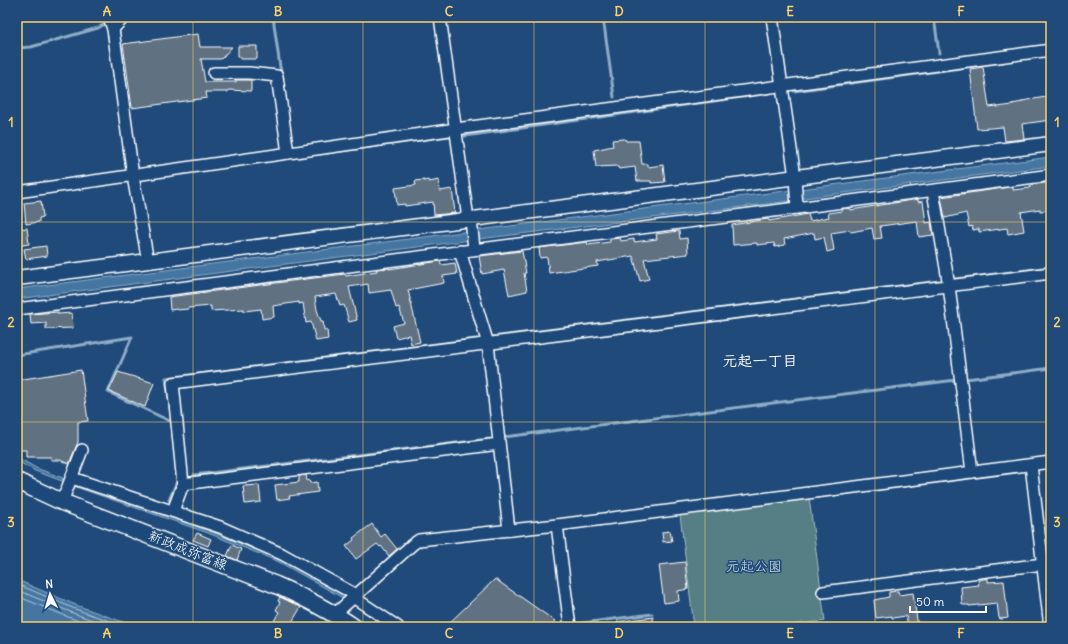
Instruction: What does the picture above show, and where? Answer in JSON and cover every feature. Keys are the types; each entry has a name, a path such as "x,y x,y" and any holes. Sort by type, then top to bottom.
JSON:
{"main road":[{"name":"新政成弥富線","path":"17,482 62,502 276,585 306,598 335,614 354,627"}],"street":[{"path":"109,17 113,29 133,176 148,262"},
{"path":"113,29 124,17"},
{"path":"440,17 474,247"},
{"path":"772,17 795,180 797,206"},
{"path":"17,192 456,129 1051,50"},
{"path":"214,73 249,73 277,76 288,154"},
{"path":"17,278 795,180 1051,144"},
{"path":"17,309 460,251 474,247 797,206 933,191 1051,175"},
{"path":"933,191 949,286 972,472"},
{"path":"460,251 488,344 509,530"},
{"path":"173,511 183,484 173,383 1051,273"},
{"path":"183,484 499,444"},
{"path":"62,502 82,450"},
{"path":"335,614 419,540 557,525 1051,462"},
{"path":"1031,465 1047,564 1050,627"},
{"path":"72,478 220,527 282,554 354,596 398,627"},
{"path":"557,525 570,627"},
{"path":"823,592 1047,564"}],"green space":[{"name":"元起公園","path":"809,497 825,621 770,627 694,627 680,515"}],"water":[{"path":"1051,157 1051,166 791,201 479,239 17,299 17,289"},
{"path":"17,457 36,468 63,478 62,481 35,471 17,461"},
{"path":"75,482 207,530 279,559 346,595 343,598 279,562 208,533 73,486"},
{"path":"17,580 76,605 137,627 17,627"}],"building":[{"path":"198,34 200,47 232,47 221,59 201,59 205,82 236,82 236,80 251,80 251,91 228,90 228,92 206,92 207,98 132,108 123,44"},
{"path":"238,46 257,46 257,59 240,59 240,57 238,57"},
{"path":"983,67 989,107 1013,105 1012,104 1022,101 1046,97 1047,101 1051,100 1051,120 1022,124 1024,139 1005,141 1003,127 977,129 970,69"},
{"path":"625,139 626,141 639,141 642,164 648,164 648,167 663,165 665,182 651,183 651,181 637,181 635,167 619,169 617,166 596,167 594,150 613,146 612,140"},
{"path":"428,180 429,182 439,180 440,191 452,189 455,213 434,215 433,202 405,206 405,204 397,205 395,188 416,185 415,181"},
{"path":"1051,182 1051,210 1040,211 1040,209 1021,212 1024,231 1008,234 1007,228 979,232 979,229 973,230 972,226 969,227 966,213 945,218 941,197 1010,187 1013,187 1013,190 1030,188 1031,185"},
{"path":"918,199 918,202 923,201 926,223 931,222 933,235 919,237 917,221 880,226 882,238 874,239 872,228 851,232 850,230 831,233 834,250 827,252 824,237 815,239 814,233 784,239 785,245 775,247 774,243 733,245 732,225 768,219 769,221 808,214 810,221 829,217 828,213 842,211 841,209 850,208 851,210"},
{"path":"41,201 43,217 39,218 39,222 26,224 24,203"},
{"path":"27,228 29,244 17,246 17,229"},
{"path":"679,231 680,239 687,238 688,254 644,259 649,279 640,281 633,256 597,262 598,266 549,273 547,257 540,258 539,248 587,242 588,245 610,242 610,239 620,238 621,241 634,239 634,242 657,239 656,234"},
{"path":"46,246 47,256 26,259 24,249"},
{"path":"522,251 526,273 524,273 527,291 509,295 504,270 482,274 479,256"},
{"path":"440,261 441,265 455,263 457,274 443,276 444,283 408,290 420,342 411,344 409,335 396,338 393,326 404,323 399,307 396,308 391,290 369,293 368,284 349,287 357,320 349,322 344,305 340,306 336,294 315,297 317,310 321,321 323,321 324,330 327,330 328,339 316,341 311,322 306,323 303,303 299,304 299,302 273,306 274,317 262,319 261,309 244,311 244,309 211,311 211,306 170,310 169,297 345,274 346,276 377,271 376,269 389,269"},
{"path":"58,312 58,314 72,313 73,328 46,329 46,323 31,324 30,314"},
{"path":"81,370 88,421 78,422 78,442 69,464 60,460 51,460 51,457 26,457 26,450 17,450 17,380"},
{"path":"118,372 154,383 145,407 109,391"},
{"path":"306,475 307,481 309,480 310,483 317,482 318,492 289,496 290,498 277,500 275,485 299,482 299,476"},
{"path":"259,485 261,502 245,504 243,486"},
{"path":"372,524 381,537 385,534 397,549 389,556 381,546 380,547 377,544 356,559 346,546 354,540 353,538"},
{"path":"670,531 672,541 663,542 662,532"},
{"path":"197,533 211,539 208,546 193,540"},
{"path":"232,545 241,549 237,560 227,556"},
{"path":"685,562 688,589 678,591 679,601 664,603 659,565"},
{"path":"988,578 988,582 1004,581 1008,618 999,618 997,603 969,606 962,604 961,587 979,585 978,580"},
{"path":"495,579 555,621 551,627 445,627"},
{"path":"898,591 899,595 913,593 918,627 908,627 906,616 876,618 874,600 889,597 889,592"},
{"path":"280,597 301,607 289,627 284,627 274,621 279,612 276,610 280,602 278,601"},
{"path":"653,617 654,627 618,627 617,622"}],"waterway":[{"path":"273,17 283,78"},
{"path":"603,17 614,97"},
{"path":"934,17 939,53"},
{"path":"17,48 31,47 98,28 103,25"},
{"path":"794,91 1004,62"},
{"path":"465,136 770,93"},
{"path":"320,154 449,136"},
{"path":"955,279 1051,267"},
{"path":"491,337 940,281"},
{"path":"17,355 132,337 108,392 172,422"},
{"path":"171,414 166,378 476,339"},
{"path":"965,377 966,379 1051,368"},
{"path":"504,437 956,380"},
{"path":"194,475 489,439"},
{"path":"169,500 178,479"},
{"path":"575,627 575,624 652,614"}],"district":[{"name":"元起一丁目","path":"760,360"}]}
